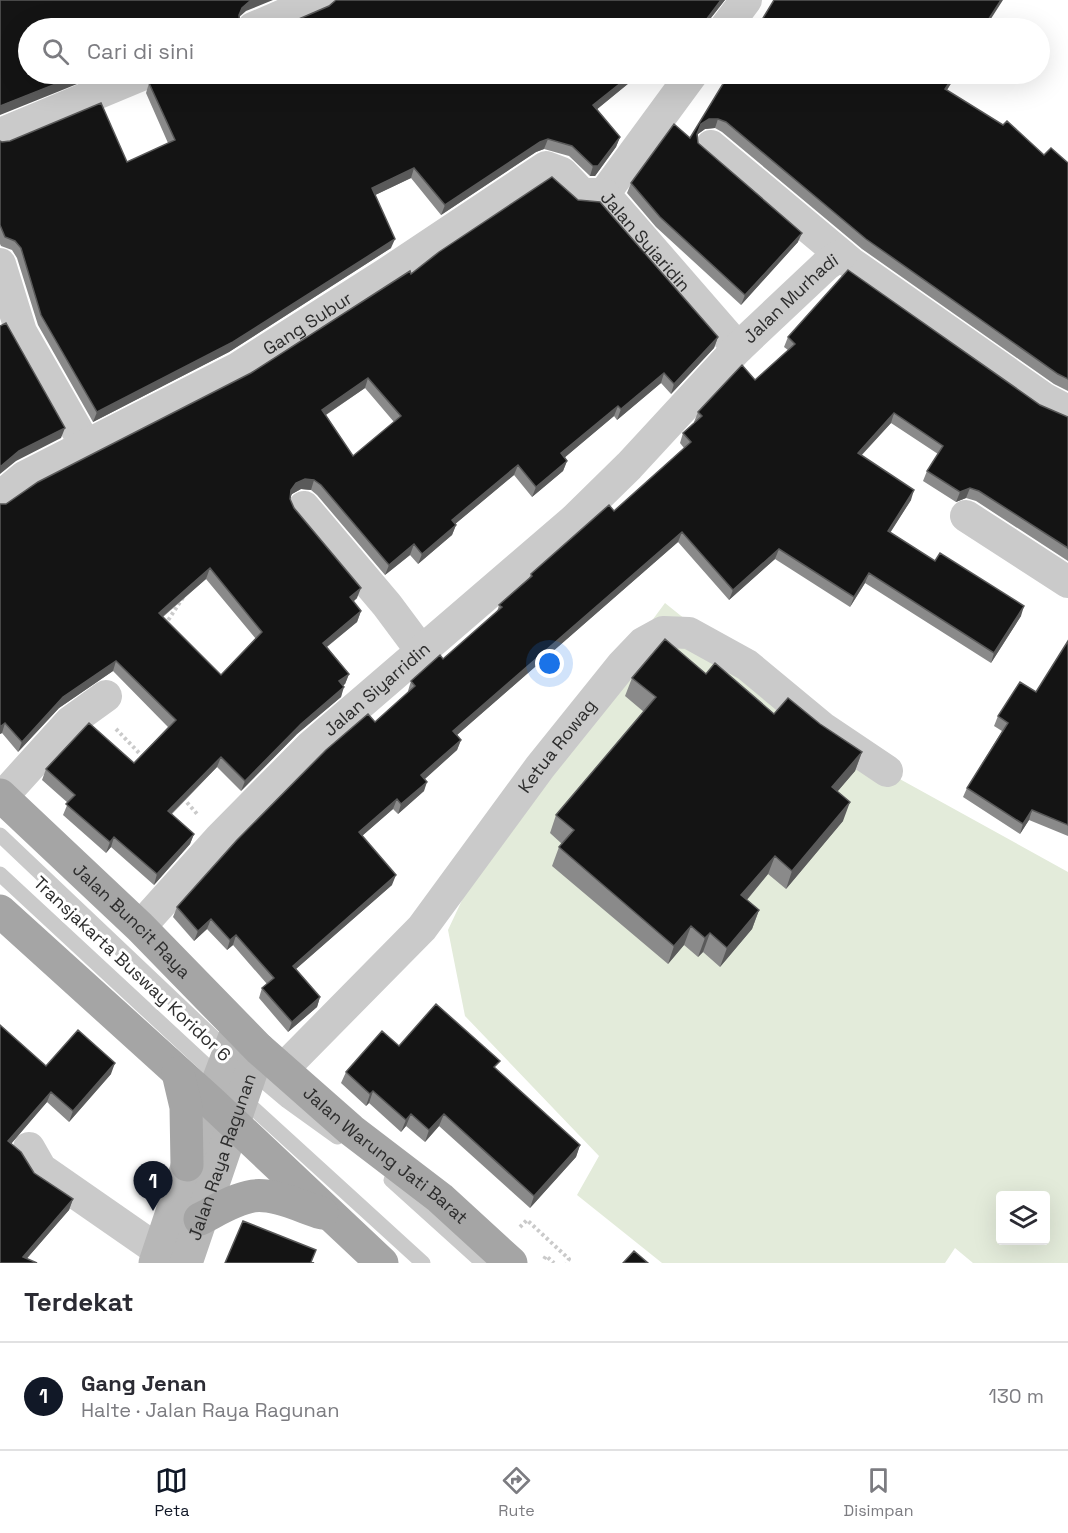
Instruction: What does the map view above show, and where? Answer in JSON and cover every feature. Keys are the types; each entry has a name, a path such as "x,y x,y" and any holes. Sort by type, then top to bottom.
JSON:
{"main road":[{"name":"Jalan Buncit Raya","path":"1,796 140,927 241,1075"},
{"path":"0,911 178,1073 186,1107 187,1165"},
{"path":"178,1073 241,1075 329,1215 382,1263"},
{"name":"Jalan Raya Ragunan","path":"167,1259 187,1165 241,1075"},
{"name":"Jalan Raya Ragunan","path":"167,1259 200,1219 241,1075"},
{"name":"Jalan Warung Jati Barat","path":"241,1075 351,1130 440,1198 512,1263"},
{"path":"200,1219 233,1202 254,1196 282,1201 329,1215"}],"street":[{"path":"276,18 318,0"},
{"path":"732,18 746,0"},
{"path":"0,134 120,84"},
{"name":"Jalan Syiaridin","path":"685,84 604,194 738,348"},
{"path":"711,146 841,255"},
{"name":"Gang Subur","path":"0,497 24,477 85,444 138,421 238,368 387,273 546,167 562,173 582,194 604,194"},
{"name":"Jalan Murhadi","path":"629,466 738,348 826,265 841,255 1045,399 1068,411"},
{"path":"0,264 21,332 85,444"},
{"name":"Jalan Siyarridin","path":"140,927 220,838 310,747 575,519 629,466"},
{"path":"304,507 387,605 422,652"},
{"path":"966,516 1068,582"},
{"name":"Ketua Rowag","path":"241,1075 422,928 540,767 622,665 644,643 663,632 689,633 714,644 747,664 823,728 887,771"},
{"path":"1,796 70,722 106,696"},
{"path":"29,1148 41,1169 167,1259"}],"lane":[{"name":"Transjakarta Busway Koridor 6","path":"0,835 241,1075 423,1263"},
{"name":"Transjakarta Busway Koridor 6","path":"0,873 241,1075 287,1101 359,1153 483,1263"}],"path":[{"path":"158,634 179,608 186,592"},
{"path":"106,696 102,706 108,720 148,762"},
{"path":"180,796 220,838"},
{"path":"527,1220 569,1259 566,1263"},
{"path":"546,1256 554,1263"}],"green space":[{"path":"665,603 849,751 1068,872 1068,1263 973,1263 955,1248 945,1263 662,1263 577,1195 599,1156 465,1016 448,930 492,836"}],"building":[{"path":"0,0 253,0 242,8 239,18 18,18 18,84 56,84 0,106"},
{"path":"336,0 721,0 708,18 301,18 329,6"},
{"path":"774,0 1001,0 989,18 763,18"},
{"path":"149,84 619,84 593,105 620,137 598,166 593,166 572,146 548,139 445,205 414,168 372,188 395,239 233,342 97,412 41,315 21,248 15,241 5,237 0,225 0,141 10,141 101,103 127,162 175,140"},
{"path":"723,84 948,84 945,89 1003,125 1007,121 1044,155 1051,148 1068,163 1068,379 866,239 726,122 709,119 701,124 697,134 698,143 802,233 745,295 660,217 631,183 674,124 690,138"},
{"path":"552,177 578,200 600,202 718,337 674,384 664,373 621,409 618,406 561,453 567,461 536,487 518,465 452,520 456,525 422,554 414,544 389,565 321,485 314,480 305,479 296,483 291,490 290,499 294,508 361,588 350,597 361,611 323,643 349,674 339,681 344,687 301,724 245,781 221,757 168,811 194,834 157,874 114,837 110,842 66,804 75,795 46,769 89,723 134,763 176,720 116,661 63,697 22,742 5,723 0,727 0,504 6,504 38,482 251,373 410,271 411,274 439,252","holes":["368,378 401,416 353,456 322,410","210,568 262,632 221,675 159,613"]},
{"path":"848,270 1040,405 1068,417 1068,548 979,491 970,488 960,492 927,471 943,446 894,413 858,453 914,490 888,531 935,561 940,553 1024,606 994,653 869,573 854,597 779,549 733,590 682,532 453,731 461,740 421,775 427,782 401,804 397,799 359,832 396,875 293,966 320,997 292,1022 262,988 274,978 236,935 230,940 211,919 198,931 177,907 237,840 326,750 368,714 375,722 415,686 411,681 440,655 443,659 502,607 499,605 532,576 531,574 609,505 614,511 691,442 683,433 702,416 698,412 742,365 755,380 795,344 788,337"},
{"path":"6,323 65,428 19,451 0,467 0,326"},
{"path":"665,639 706,674 715,663 774,714 788,698 820,724 862,752 832,787 850,802 792,871 775,856 741,895 759,910 727,948 710,933 705,938 691,926 674,946 559,847 574,830 556,815 656,697 632,678"},
{"path":"1068,641 1068,825 1032,810 1023,824 967,788 1008,723 998,716 1020,682 1036,692"},
{"path":"436,1004 500,1061 494,1067 580,1145 534,1196 444,1114 429,1130 411,1114 406,1120 373,1091 370,1094 346,1072 382,1031 399,1046"},
{"path":"0,1025 46,1066 78,1030 115,1063 73,1111 51,1092 8,1141 21,1152 34,1173 73,1199 23,1257 37,1263 0,1263"},
{"path":"243,1221 316,1250 311,1262 314,1263 225,1263"},
{"path":"634,1251 648,1263 623,1263"}],"place":[{"name":"Gang Jenan","path":"153,1211"}]}
